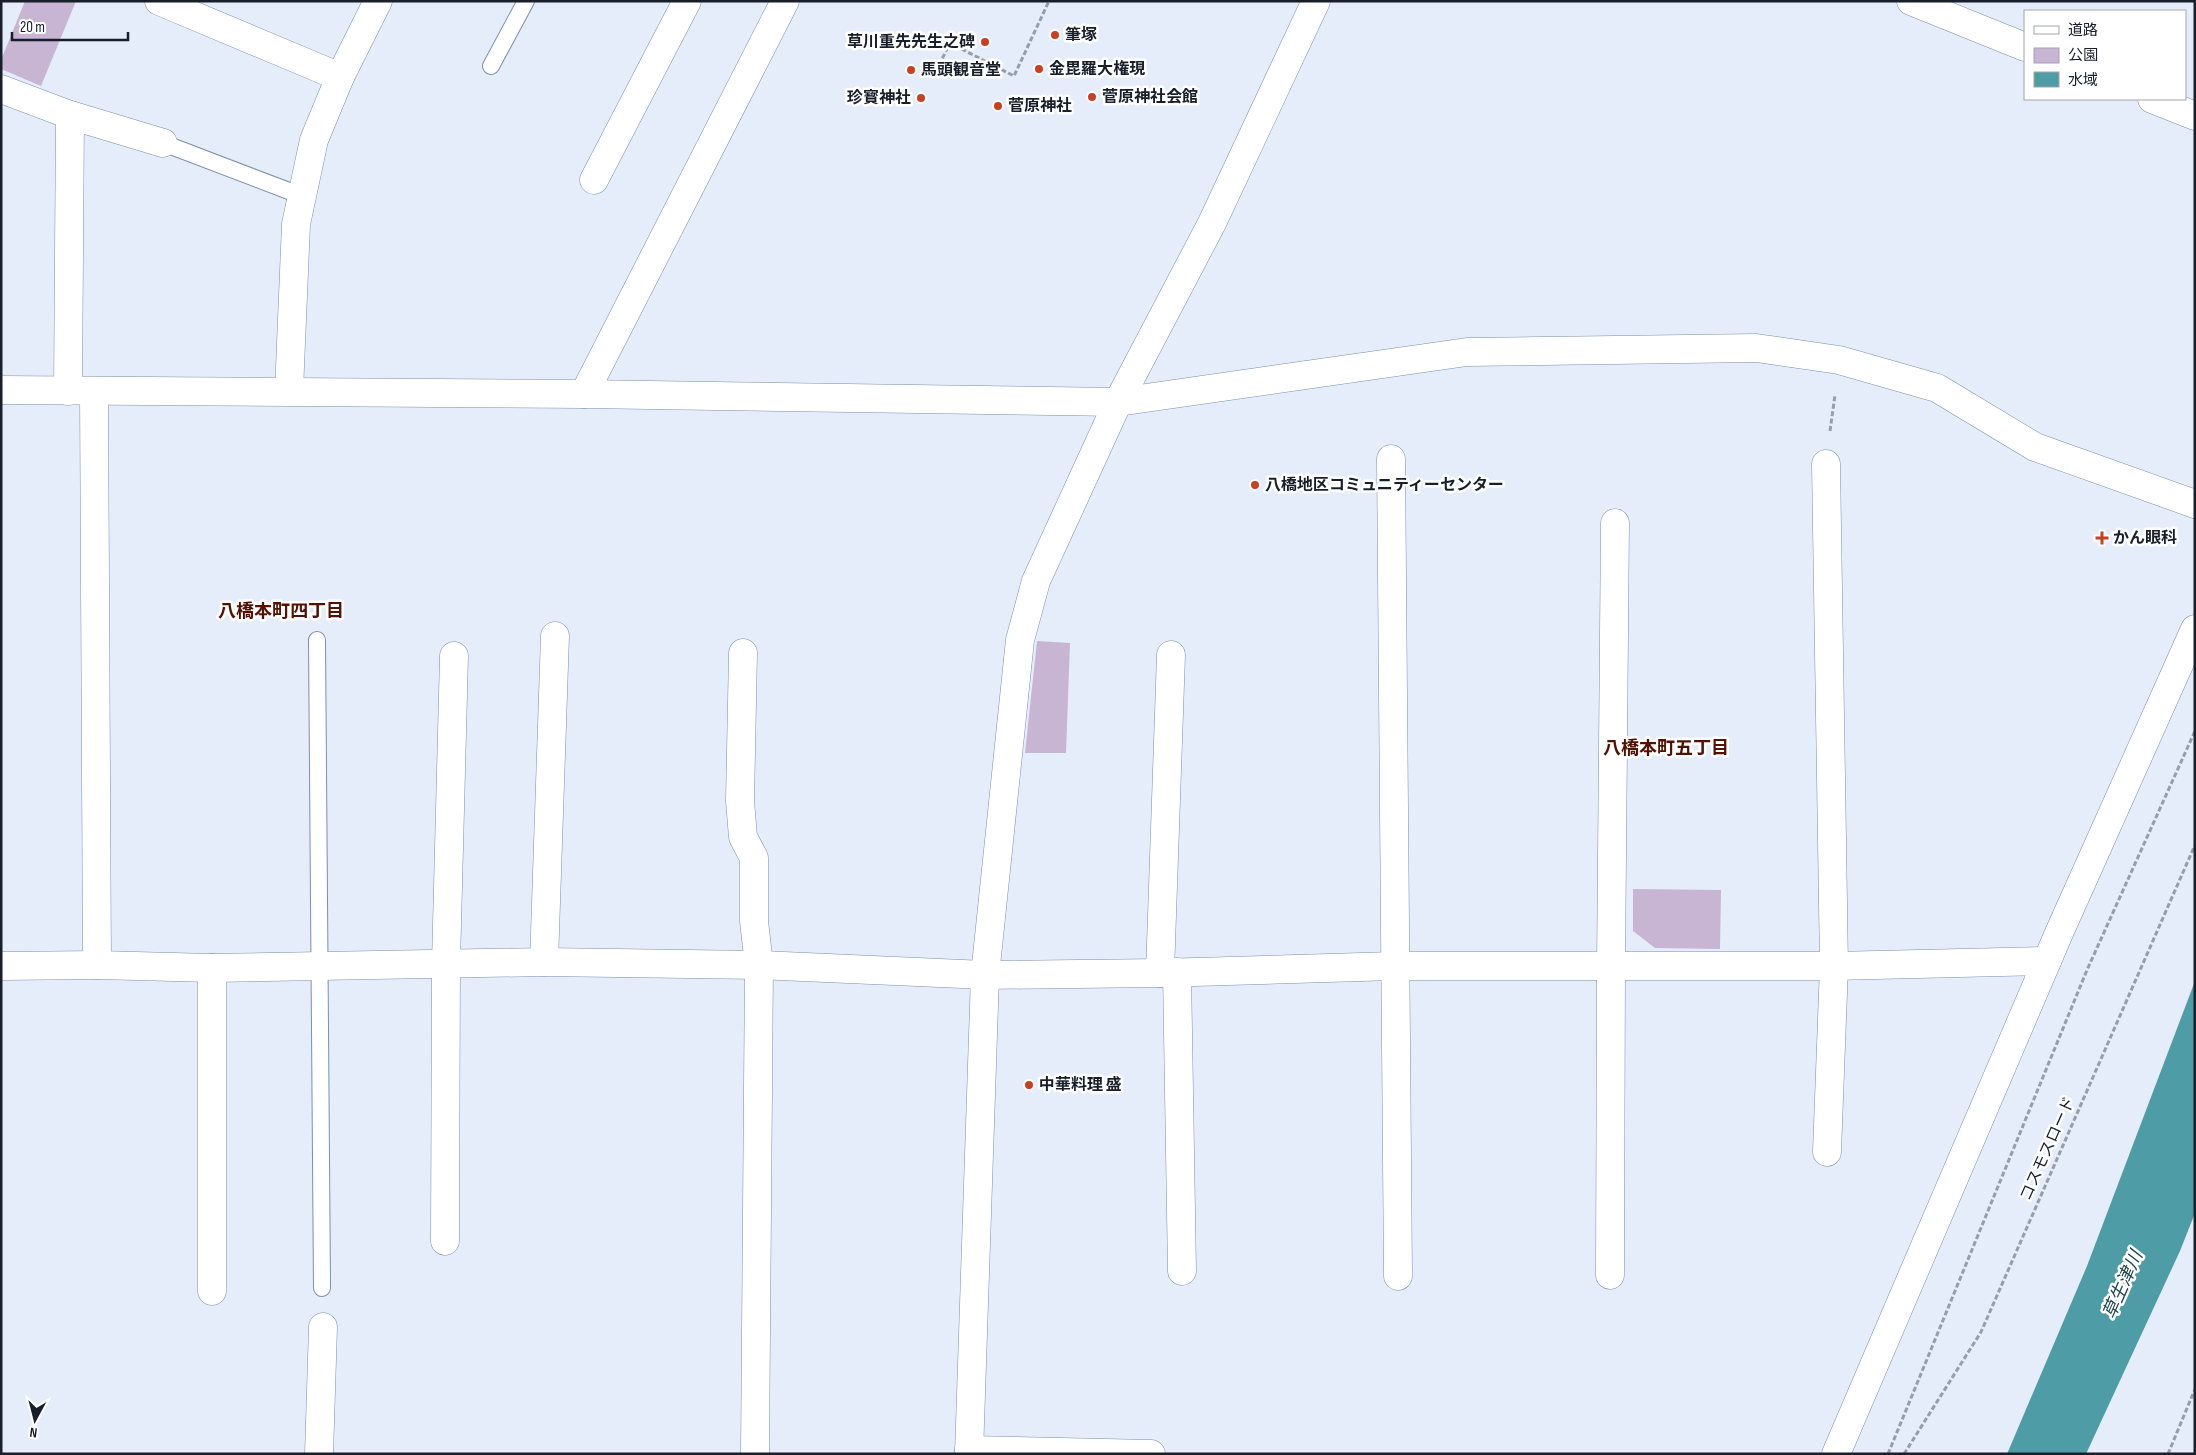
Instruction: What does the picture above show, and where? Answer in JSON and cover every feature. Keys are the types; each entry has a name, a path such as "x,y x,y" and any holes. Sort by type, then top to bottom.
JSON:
{"street":[{"path":"159,1 340,78"},
{"path":"289,391 296,224 314,140 340,78 378,1"},
{"path":"594,180 687,1"},
{"path":"584,394 785,1"},
{"path":"1151,1454 969,1452 985,975 1020,640 1036,581 1118,402 1212,223 1316,1"},
{"path":"1911,1 2024,47"},
{"path":"1,89 70,115 163,143"},
{"path":"2155,100 2195,116"},
{"path":"70,115 81,391 97,965"},
{"path":"1,390 584,394 1118,402 1467,352 1756,348 1839,360 1937,388 2035,447 2195,504"},
{"path":"1391,459 1398,1276"},
{"path":"1826,464 1834,966 1828,1152"},
{"path":"1610,1274 1615,524"},
{"path":"1836,1454 2047,961 2195,629"},
{"path":"544,962 555,636"},
{"path":"743,653 740,801 743,837 754,858 754,921 759,965 755,1454"},
{"path":"1172,655 1168,972 1182,1271"},
{"path":"445,1241 446,963 454,656"},
{"path":"1,966 97,965 212,968 544,962 759,965 985,975 1394,966 1834,966 2047,961"},
{"path":"212,968 212,1291"},
{"path":"320,1454 323,1326"}],"lane":[{"path":"491,66 526,1"},
{"path":"163,143 302,196"},
{"path":"317,640 322,1288"}],"path":[{"path":"939,65 950,42 1014,76 1049,1"},
{"path":"1826,464 1839,360"},
{"path":"1888,1454 2087,970 2195,731"},
{"name":"コスモスロード","path":"1904,1454 1980,1332 2195,845"},
{"path":"2168,1454 2195,1389"}],"green space":[{"path":"25,1 76,1 41,86 1,69 1,60"},
{"path":"1037,641 1070,643 1066,753 1025,753"},
{"path":"1633,889 1721,890 1720,949 1655,948 1633,931"}],"water":[{"name":"草生津川","path":"2195,981 2195,1213 2180,1251 2086,1454 2007,1454 2087,1266"}],"place":[{"name":"筆塚","path":"1055,35"},
{"name":"草川重先先生之碑","path":"985,42"},
{"name":"金毘羅大権現","path":"1039,69"},
{"name":"馬頭観音堂","path":"911,70"},
{"name":"菅原神社会館","path":"1092,97"},
{"name":"珍寳神社","path":"921,98"},
{"name":"菅原神社","path":"998,106"},
{"name":"八橋地区コミュニティーセンター","path":"1255,485"},
{"name":"かん眼科","path":"2102,538"},
{"name":"中華料理 盛","path":"1029,1085"}],"district":[{"name":"八橋本町四丁目","path":"281,611"},
{"name":"八橋本町五丁目","path":"1666,748"}]}
